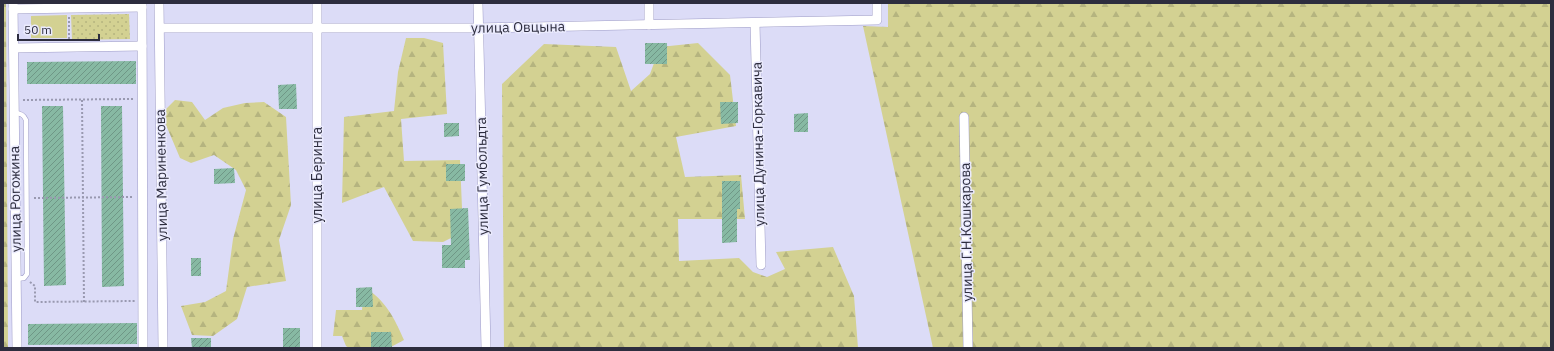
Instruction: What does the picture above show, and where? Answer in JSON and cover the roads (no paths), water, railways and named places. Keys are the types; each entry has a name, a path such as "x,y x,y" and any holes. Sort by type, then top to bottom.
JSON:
{"street":[{"name":"улица Мариненкова","path":"159,3 163,348"},
{"name":"улица Беринга","path":"317,3 317,348"},
{"name":"улица Гумбольдта","path":"478,3 486,348"},
{"path":"649,3 650,25"},
{"name":"улица Овцына","path":"160,28 478,28 877,20 877,3"},
{"path":"13,6 69,8 142,5 143,348"},
{"name":"улица Рогожина","path":"13,6 14,113 21,278 17,348"},
{"name":"улица Дунина-Горкавича","path":"755,23 761,265"},
{"path":"14,48 142,46"},
{"name":"улица Г.Н.Кошкарова","path":"964,117 968,348"}],"lane":[{"path":"14,113 24,116 26,120 28,274 21,278"}]}
